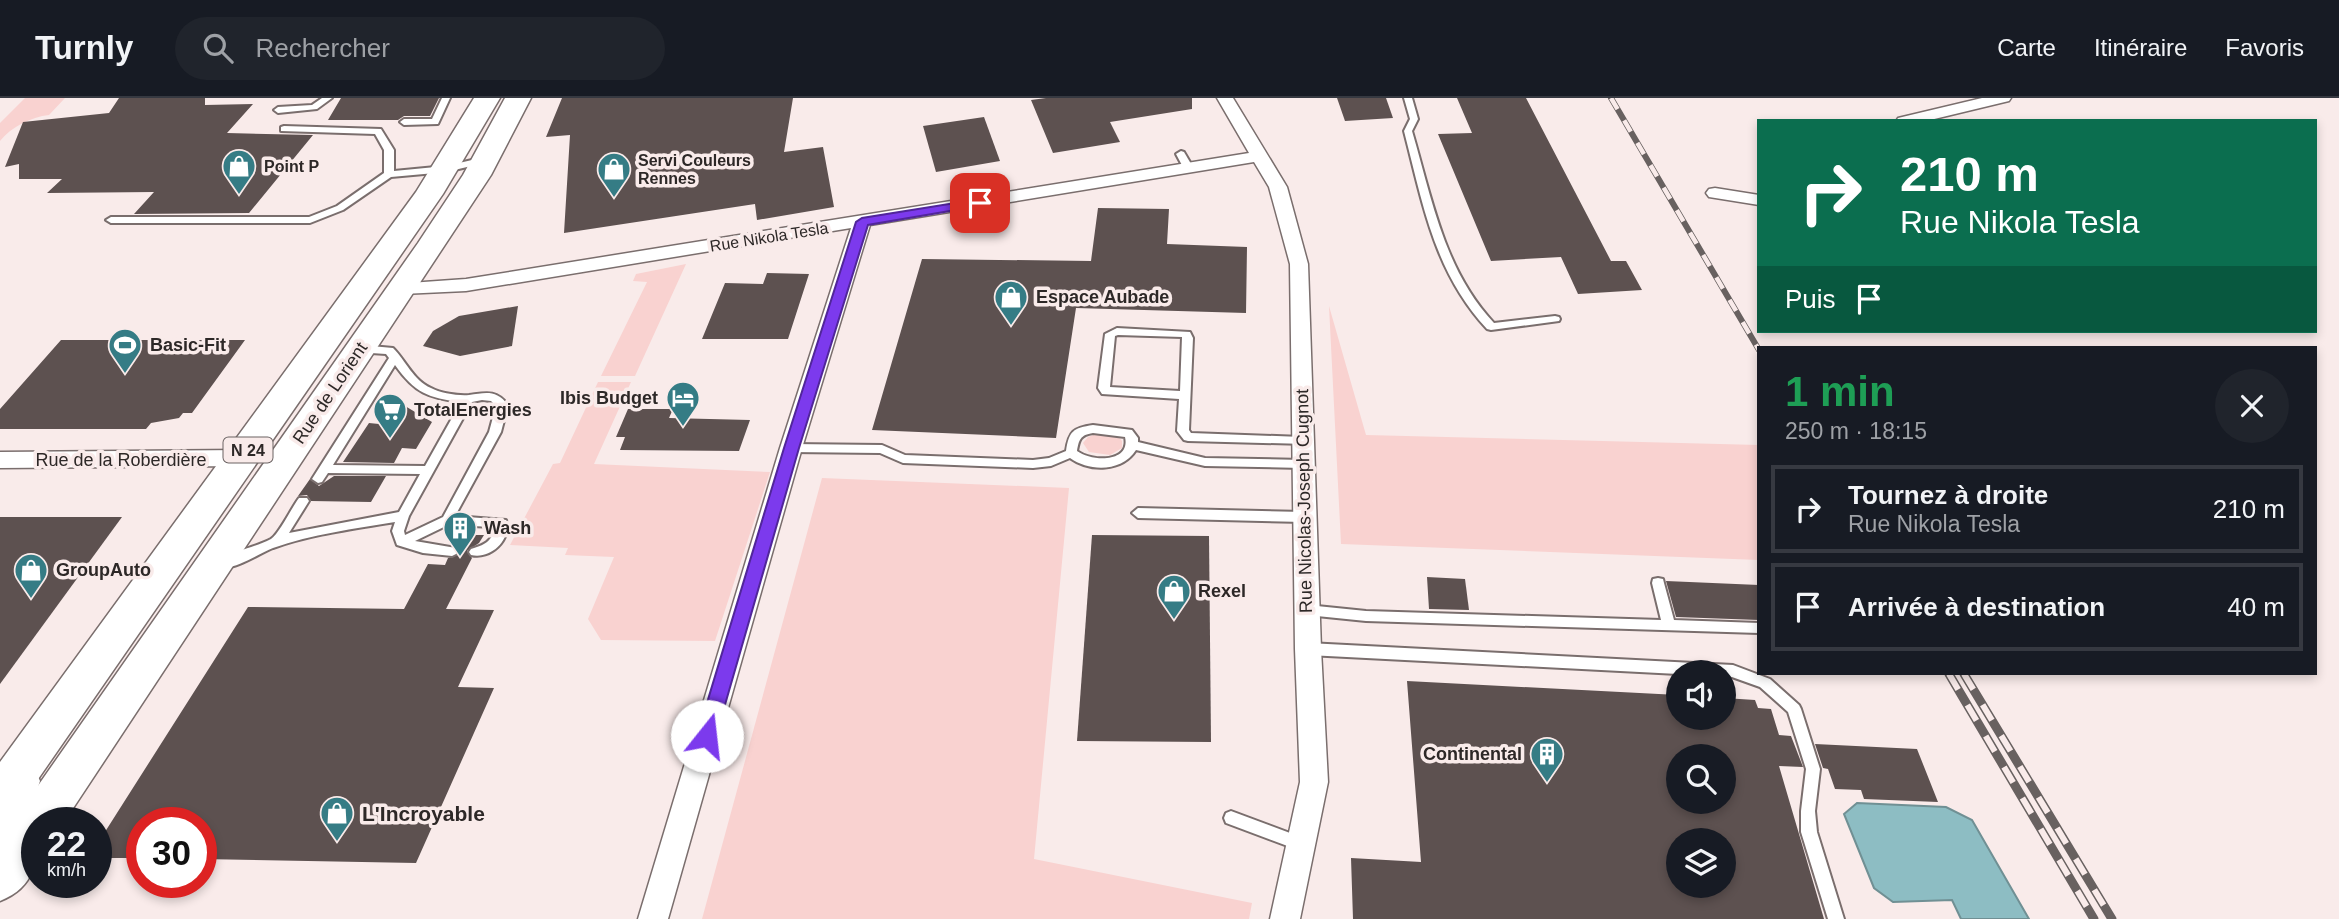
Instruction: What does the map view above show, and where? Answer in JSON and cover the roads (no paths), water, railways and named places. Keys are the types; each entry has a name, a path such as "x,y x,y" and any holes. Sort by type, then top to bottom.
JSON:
{"main road":[{"name":"Rue de Lorient","path":"0,797 446,169 487,98"},
{"name":"Rue de Lorient","path":"49,807 402,288 485,160 518,98"},
{"name":"Rue de Lorient","path":"0,879 21,849"}],"street":[{"name":"Rue Nicolas-Joseph Cugnot","path":"1225,98 1278,187 1299,264 1304,517 1314,782 1285,919"},
{"path":"1913,119 2003,98"},
{"name":"Rue Nikola Tesla","path":"402,288 466,285 862,222 1185,162 1259,156"},
{"path":"1715,193 1757,200"},
{"path":"653,919 791,448 862,222"},
{"name":"Rue de la Roberdière","path":"0,460 242,458"},
{"name":"Rue de Lorient","path":"0,836 16,814 36,747"}],"lane":[{"path":"278,110 314,107 328,98"},
{"path":"404,122 435,122 446,98"},
{"path":"1408,98 1414,119 1408,131 1454,280 1476,314 1491,327 1555,319"},
{"path":"284,129 377,131 389,150 389,174"},
{"path":"111,220 310,220 340,208 389,174 446,169 485,160"},
{"path":"1185,395 1106,391 1104,388 1110,334 1117,331 1186,334 1185,434 1201,439 1233,439 1303,452"},
{"path":"360,349 389,351 420,390 429,394 468,399 482,394 498,399 502,410 495,432 447,520"},
{"path":"320,474 395,357"},
{"path":"401,542 398,531 403,516 468,399"},
{"path":"1081,431 1121,431 1132,438 1133,445 1127,457 1120,461 1088,462 1071,453 1074,437 1081,431"},
{"path":"1201,439 1201,453 1205,462"},
{"path":"1133,445 1205,462 1303,452"},
{"path":"791,448 881,449 903,459 1033,464 1051,462 1071,453"},
{"path":"320,474 428,470"},
{"path":"278,540 303,501"},
{"path":"1138,513 1304,517"},
{"path":"195,591 227,564 251,549 278,540 403,516"},
{"path":"401,542 447,520 502,523 492,546 488,550 475,552"},
{"path":"401,542 452,551"},
{"path":"1658,583 1669,625"},
{"path":"1307,610 1366,616 1757,628"},
{"path":"1308,649 1733,671 1765,683 1794,709 1813,769 1808,811 1809,832 1836,919"},
{"path":"1231,818 1301,844"}],"water":[{"path":"1857,803 1946,807 1972,820 2029,919 1961,919 1952,900 1893,902 1874,888 1844,814"}],"railway":[{"path":"1611,98 1757,347"},
{"path":"1950,675 2094,919"},
{"path":"1965,675 2112,919"}],"place":[{"name":"Point P","path":"239,196"},
{"name":"Servi Couleurs Rennes","path":"614,199"},
{"name":"Espace Aubade","path":"1011,327"},
{"name":"Basic-Fit","path":"125,375"},
{"name":"Ibis Budget","path":"683,428"},
{"name":"TotalEnergies","path":"390,440"},
{"name":"Wash","path":"460,558"},
{"name":"GroupAuto","path":"31,600"},
{"name":"Rexel","path":"1174,621"},
{"name":"Continental","path":"1547,784"},
{"name":"L'Incroyable","path":"337,843"}]}
